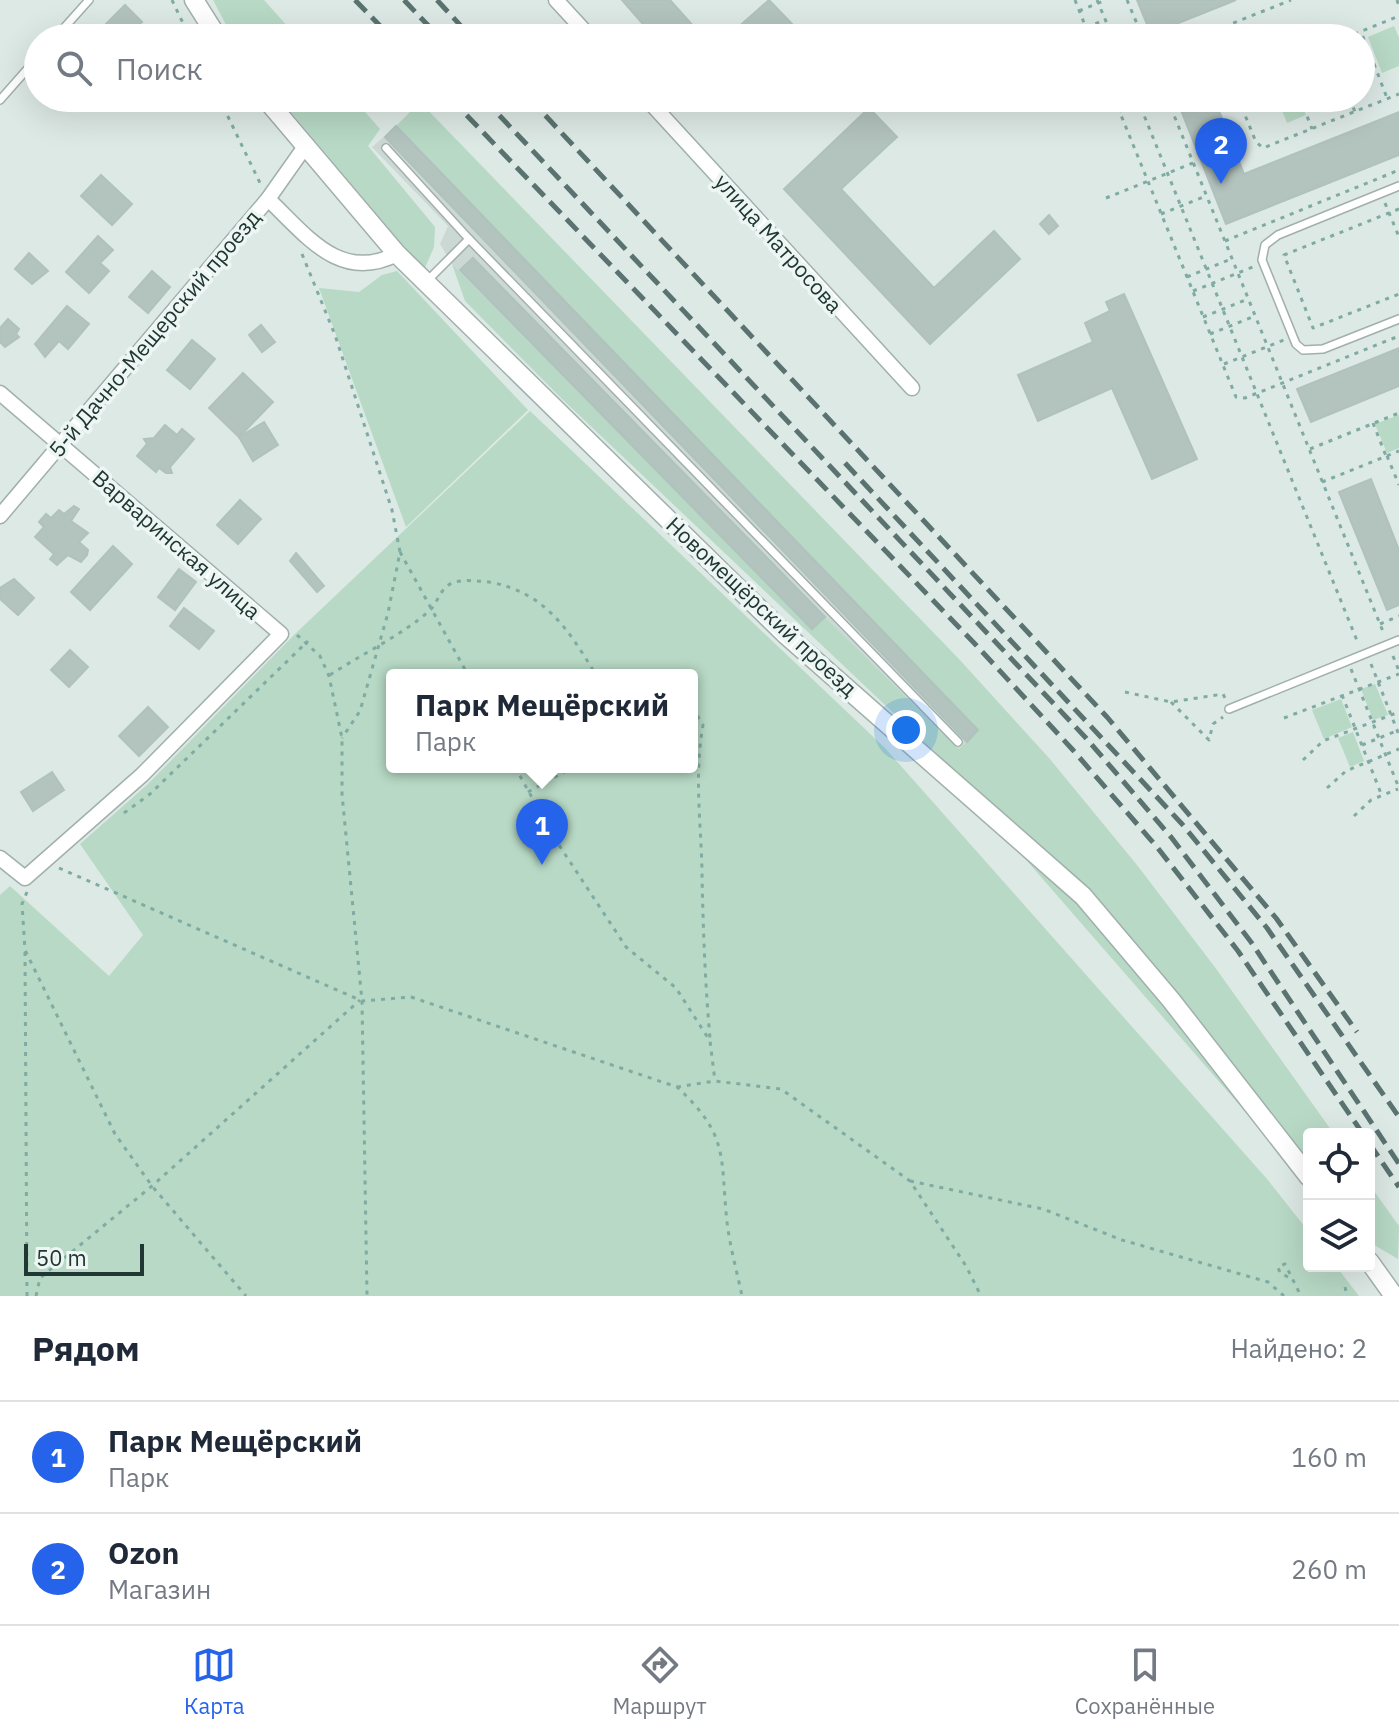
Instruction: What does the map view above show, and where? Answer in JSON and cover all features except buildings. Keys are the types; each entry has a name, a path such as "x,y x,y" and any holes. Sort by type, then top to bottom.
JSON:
{"street":[{"path":"194,0 209,24"},
{"path":"556,0 578,24"},
{"name":"Новомещёрский проезд","path":"276,112 304,148 425,283 785,634 1083,896 1180,1011 1303,1169"},
{"name":"улица Матросова","path":"659,112 912,388"},
{"name":"5-й Дачно-Мещерский проезд","path":"0,516 268,199 304,148"},
{"path":"268,199 314,244 342,261 362,266 380,263 397,254"},
{"name":"Варваринская улица","path":"0,393 281,634"},
{"path":"0,858 26,884 43,862 142,775 281,634"},
{"path":"1375,1269 1394,1296"}],"lane":[{"path":"68,24 89,0"},
{"path":"0,100 24,73"},
{"path":"386,148 469,239 958,742"},
{"path":"1399,186 1276,236 1265,245 1263,263 1296,344 1303,350 1323,349 1399,319"},
{"path":"425,283 469,239"},
{"path":"1229,709 1399,640"}],"path":[{"path":"172,0 183,24"},
{"path":"1075,0 1085,24"},
{"path":"1079,11 1106,0"},
{"path":"1127,0 1137,24"},
{"path":"1231,24 1291,0"},
{"path":"1397,0 1399,6"},
{"path":"1098,1 1107,24"},
{"path":"1375,25 1399,16"},
{"path":"1094,24 1105,20"},
{"path":"1375,66 1388,98"},
{"path":"1375,104 1399,94"},
{"path":"226,112 268,199"},
{"path":"1120,112 1236,397 1242,399 1399,336"},
{"path":"1143,112 1398,732 1362,745"},
{"path":"1173,112 1398,669 1378,682 1284,718"},
{"path":"1245,112 1261,147 1355,112"},
{"path":"1305,112 1312,129"},
{"path":"1106,198 1193,163"},
{"path":"1225,241 1399,170"},
{"path":"1381,193 1399,237"},
{"path":"1161,214 1207,196"},
{"path":"1192,291 1399,209"},
{"path":"1271,222 1313,328 1399,294"},
{"path":"299,247 335,335 392,510 400,552 465,669"},
{"path":"1187,277 1232,259"},
{"path":"1203,317 1248,299"},
{"path":"1210,334 1255,316"},
{"path":"1222,365 1268,347"},
{"path":"1309,449 1399,413"},
{"path":"1373,423 1399,485"},
{"path":"1322,482 1399,451"},
{"path":"342,738 360,711 400,552"},
{"path":"329,676 431,610 441,590 454,582 478,581 514,587 540,600 578,645 592,669"},
{"path":"1380,624 1399,616"},
{"path":"281,634 295,634 308,641 329,676 342,738 342,794 361,1000 367,1296"},
{"path":"113,821 150,794 308,641"},
{"path":"1348,661 1399,788 1371,800 1354,816"},
{"path":"1125,692 1171,702 1223,694 1231,713 1213,724 1209,740 1171,702"},
{"path":"1342,695 1382,796"},
{"path":"1303,760 1323,741 1399,712"},
{"path":"698,717 703,725 698,752"},
{"path":"1327,788 1344,772 1399,749"},
{"path":"518,773 527,793 626,947 676,988 710,1041"},
{"path":"527,793 562,773"},
{"path":"696,773 701,933 715,1081"},
{"path":"43,862 361,1000 411,997 677,1087 701,1109 717,1136 725,1167 727,1223 742,1296"},
{"path":"26,884 22,904 25,950 27,1296"},
{"path":"25,950 115,1134 152,1186 246,1296"},
{"path":"36,1296 40,1278 152,1186 361,1000"},
{"path":"677,1087 715,1081 781,1089 910,1181 966,1266 981,1296"},
{"path":"910,1181 1043,1209 1122,1240 1268,1282 1284,1296"},
{"path":"1288,1277 1301,1296"},
{"path":"1345,1287 1347,1296"}],"shaded area":[{"path":"396,126 978,730 959,749 825,617 812,629 452,264 440,244 448,226 372,147"}],"green space":[{"path":"213,0 264,0 285,24 226,24"},
{"path":"1394,26 1399,38 1399,66 1382,73 1375,55 1375,34"},
{"path":"291,112 365,112 380,129 368,146 435,227 434,247 424,270"},
{"path":"410,112 430,112 959,659 1049,758 1137,865 1217,970 1330,1128 1303,1128 1303,1178 921,739 562,399 465,301 452,264 812,629 825,617 959,749 978,731 396,126"},
{"path":"1283,112 1305,112 1306,115 1287,123"},
{"path":"397,271 528,410 406,527 319,288 359,292 382,275"},
{"path":"530,411 885,748 1267,1179 1303,1224 1303,1272 1341,1272 1359,1296 0,1296 0,895 10,886 109,976 143,935 80,844 148,784 295,634"},
{"path":"1399,415 1399,448 1387,453 1375,424"},
{"path":"1375,684 1388,715 1373,720 1361,689"},
{"path":"1341,699 1352,727 1324,739 1312,710"},
{"path":"1353,732 1364,761 1350,767 1338,738"},
{"path":"1375,1192 1399,1226 1398,1259 1375,1246"}],"railway":[{"path":"355,0 378,24"},
{"path":"404,0 427,24"},
{"path":"437,0 459,24"},
{"path":"463,112 976,645 1072,749 1157,847 1238,951 1359,1128"},
{"path":"496,112 1086,738 1171,837 1251,942 1399,1164"},
{"path":"542,112 1107,717 1276,918 1357,1032"},
{"path":"845,463 1182,824 1267,928 1399,1117"},
{"path":"1375,1152 1399,1187"}],"place":[{"name":"Ozon","path":"1221,184"},
{"name":"Парк Мещёрский","path":"542,865"}]}
